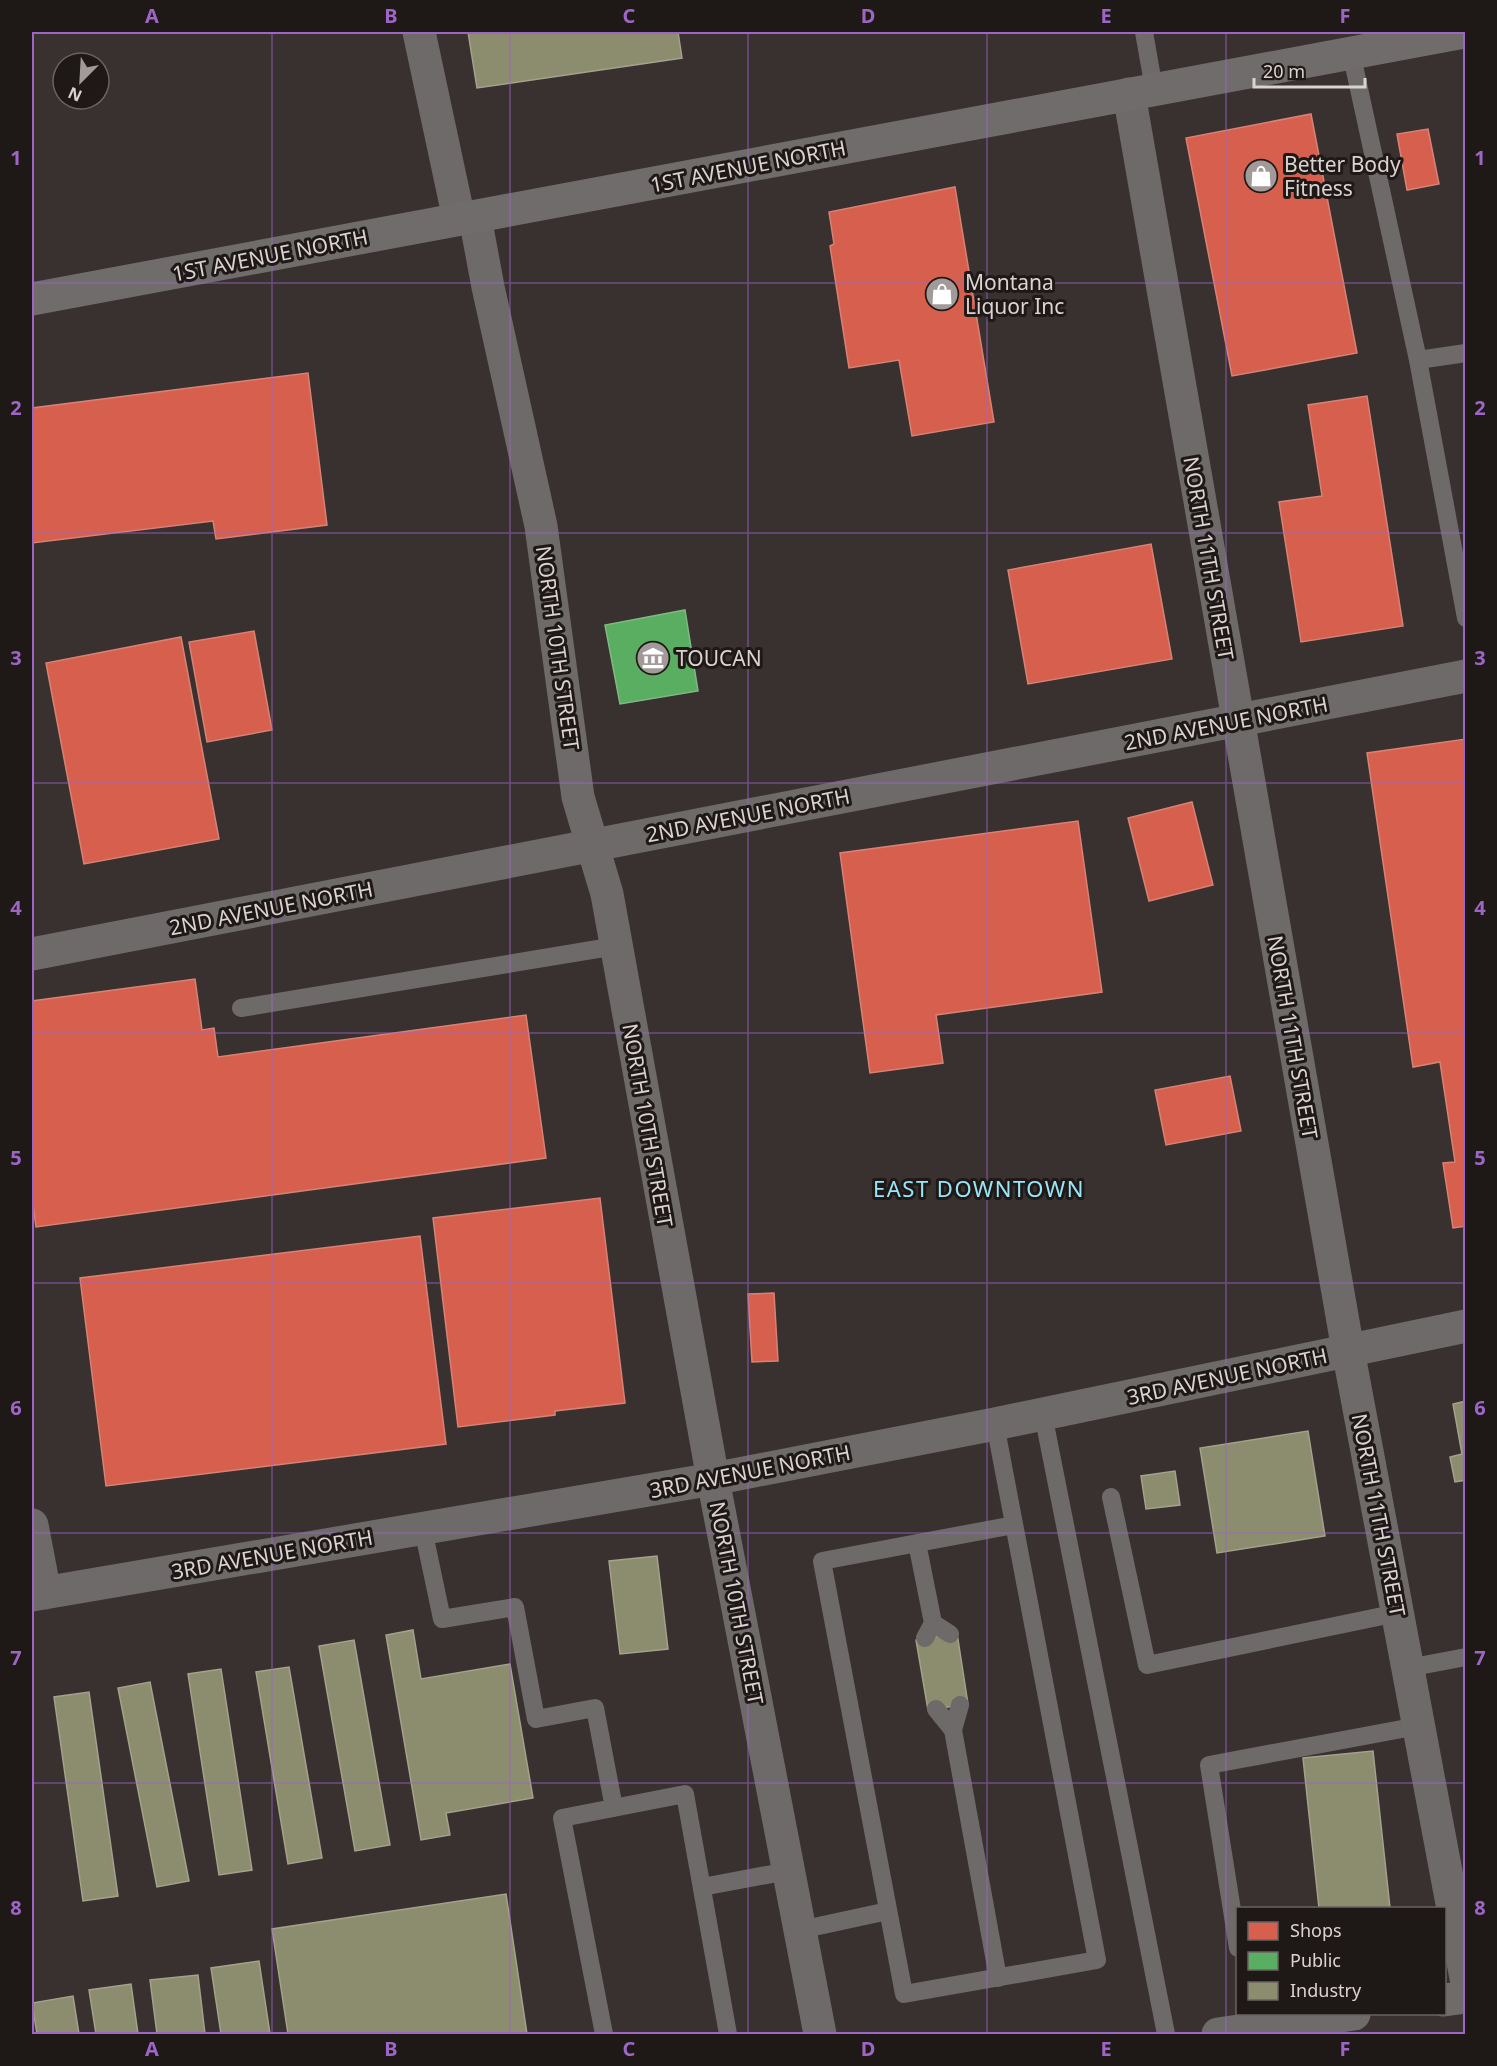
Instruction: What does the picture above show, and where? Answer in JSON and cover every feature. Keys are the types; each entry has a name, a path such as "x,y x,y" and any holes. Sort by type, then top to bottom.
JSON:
{"main road":[{"name":"1ST AVENUE NORTH","path":"32,299 1464,32"},
{"path":"1446,2000 1466,1997"},
{"path":"1218,2034 1295,2018 1330,2015"}],"street":[{"name":"NORTH 10TH STREET","path":"419,32 467,218 488,287 542,526 578,797 607,894 713,1479 820,2034"},
{"name":"NORTH 11TH STREET","path":"1142,92 1238,721 1348,1350 1466,1978"},
{"name":"2ND AVENUE NORTH","path":"32,954 1466,676"},
{"name":"3RD AVENUE NORTH","path":"38,1594 713,1479 994,1424 1466,1326"},
{"path":"32,1526 38,1594"}],"lane":[{"path":"1142,92 1144,32"},
{"path":"1351,52 1418,360 1466,618"},
{"path":"1418,360 1466,353"},
{"path":"241,1008 616,946"},
{"path":"1043,1414 1166,2034"},
{"path":"994,1424 1014,1525 1097,1960 904,1994 822,1561 1014,1525"},
{"path":"1111,1497 1147,1665 1397,1613"},
{"path":"423,1529 442,1619 515,1607 537,1719 596,1708 614,1808"},
{"path":"917,1544 929,1630 950,1634"},
{"path":"1408,1668 1466,1657"},
{"path":"960,1705 953,1730 998,1978"},
{"path":"936,1709 953,1730"},
{"path":"1236,1935 1209,1765 1418,1726"},
{"path":"604,2034 562,1818 685,1794 728,2034"},
{"path":"702,1887 788,1871"},
{"path":"800,1930 888,1911"}],"building: Shops":[{"path":"1311,114 1357,353 1232,376 1186,138"},
{"path":"1428,129 1439,184 1407,190 1397,134"},
{"path":"955,187 994,422 912,436 899,360 849,368 830,246 834,244 829,212"},
{"path":"308,373 327,525 216,539 213,521 32,543 32,408"},
{"path":"1367,396 1403,626 1301,642 1279,502 1322,496 1308,405"},
{"path":"1151,544 1172,659 1028,684 1008,570"},
{"path":"254,631 272,730 207,742 189,642"},
{"path":"181,637 219,839 84,864 46,663"},
{"path":"1466,739 1466,1226 1453,1228 1443,1163 1455,1162 1440,1062 1413,1067 1367,753"},
{"path":"1192,802 1213,885 1149,901 1128,818"},
{"path":"1078,821 1102,992 936,1015 943,1063 870,1073 840,853"},
{"path":"195,979 202,1030 214,1028 218,1057 526,1015 546,1158 36,1227 32,1197 32,1001"},
{"path":"1230,1076 1241,1131 1166,1145 1155,1090"},
{"path":"600,1198 625,1403 555,1411 555,1415 458,1427 433,1218"},
{"path":"420,1236 446,1444 106,1486 80,1278"},
{"path":"774,1293 778,1361 752,1362 748,1294"}],"building: Public":[{"path":"685,610 698,691 620,704 605,625"}],"building: Industry":[{"path":"468,32 678,32 682,58 477,88"},
{"path":"1466,1401 1466,1480 1455,1482 1450,1457 1462,1454 1453,1404"},
{"path":"1308,1431 1325,1536 1217,1553 1200,1448"},
{"path":"1175,1471 1180,1505 1146,1509 1141,1476"},
{"path":"657,1556 668,1649 620,1654 609,1561"},
{"path":"413,1630 421,1679 510,1664 533,1798 446,1813 450,1835 421,1840 386,1635"},
{"path":"957,1633 968,1704 928,1710 916,1640"},
{"path":"354,1640 390,1845 355,1851 319,1646"},
{"path":"289,1667 322,1858 288,1864 256,1672"},
{"path":"221,1669 252,1870 219,1875 188,1674"},
{"path":"150,1682 189,1881 157,1887 118,1688"},
{"path":"89,1692 118,1896 83,1901 54,1697"},
{"path":"1373,1751 1390,1907 1319,1907 1303,1758"},
{"path":"506,1894 527,2034 288,2034 272,1929"},
{"path":"259,1961 270,2034 221,2034 211,1968"},
{"path":"198,1975 205,2034 157,2034 150,1980"},
{"path":"131,1984 138,2034 96,2034 89,1990"},
{"path":"73,1996 79,2034 37,2034 32,2003"}],"place":[{"name":"Better Body Fitness","path":"1261,176"},
{"name":"Montana Liquor Inc","path":"942,294"},
{"name":"TOUCAN","path":"653,658"}],"district":[{"name":"EAST DOWNTOWN","path":"979,1188"}]}
